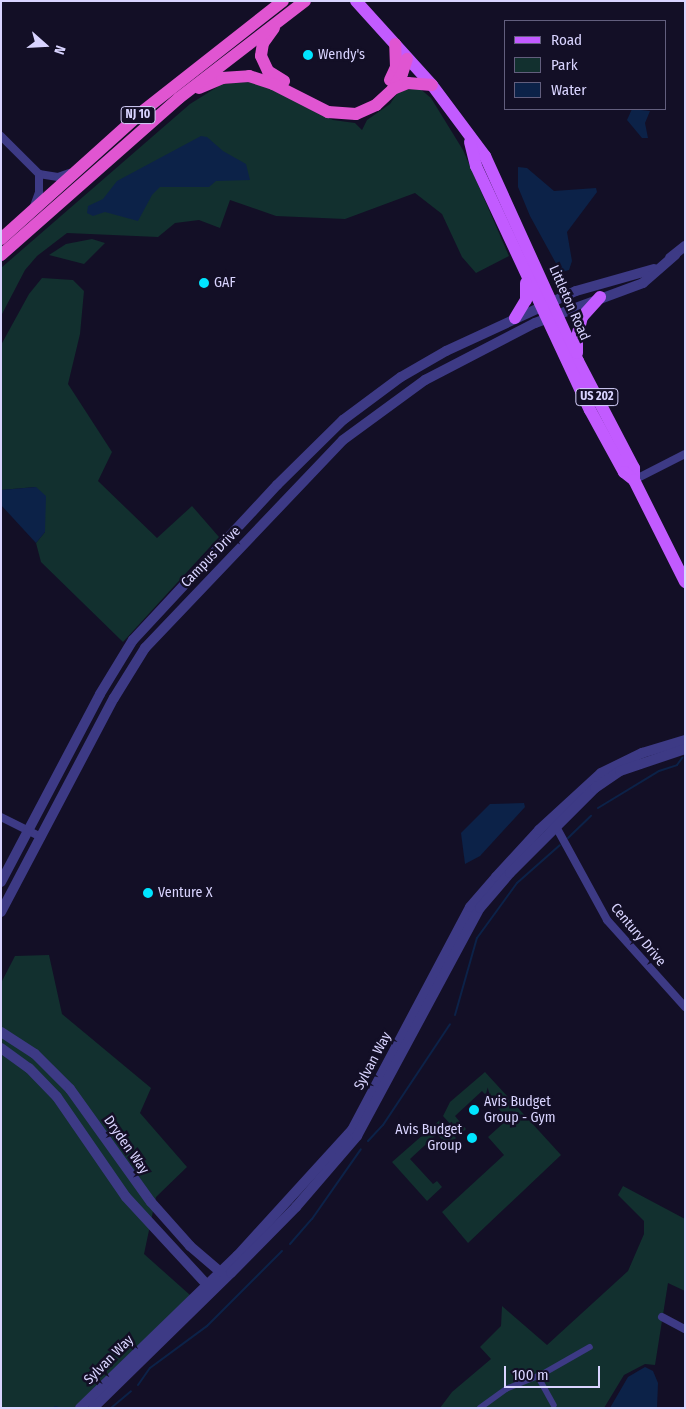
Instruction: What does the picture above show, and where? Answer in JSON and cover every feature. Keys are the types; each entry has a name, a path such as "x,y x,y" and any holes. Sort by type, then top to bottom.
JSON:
{"highway":[{"name":"NJ 10","path":"1,238 191,71 283,1"},
{"name":"NJ 10","path":"1,255 179,98 305,1"},
{"path":"282,18 263,43 263,64 273,75 341,108 364,104 391,80 396,67 395,44"},
{"path":"179,98 213,81 249,76 273,84 328,112 348,115 369,110 393,89 402,74 407,59"},
{"path":"393,89 408,83 432,85"}],"main road":[{"name":"Littleton Road","path":"356,1 432,85 470,140 485,156 578,361 634,468 634,480"},
{"name":"Littleton Road","path":"470,140 476,166 543,313 598,426 624,472 634,480 685,582"},
{"path":"515,318 526,300 524,271"},
{"path":"578,361 580,324 586,310 600,297"}],"street":[{"path":"1,136 39,174 58,177 81,167"},
{"path":"30,212 39,192 39,174"},
{"path":"543,313 643,283 685,246"},
{"path":"555,308 588,287 641,275 675,255"},
{"name":"Campus Drive","path":"1,882 129,645 283,478 343,420 401,377 446,351 515,318 543,313"},
{"name":"Campus Drive","path":"1,912 114,698 145,648 314,468 365,422 417,385 543,313"},
{"path":"634,480 685,454"},
{"name":"Sylvan Way","path":"80,1408 121,1373 268,1230 352,1130 470,907 554,823 597,776 617,764 685,740"},
{"name":"Sylvan Way","path":"554,823 595,788 620,771 685,749"},
{"path":"1,817 40,838"},
{"name":"Century Drive","path":"554,823 607,920 685,1008"},
{"name":"Dryden Way","path":"1,1032 35,1054 70,1089 150,1202 190,1246 223,1274"},
{"path":"1,1048 29,1068 57,1098 126,1197 210,1287"},
{"path":"662,1316 685,1329"},
{"path":"480,1408 500,1392 538,1376 590,1348"},
{"name":"Sylvan Way","path":"93,1408 121,1373"},
{"path":"538,1376 554,1406"}],"green space":[{"path":"248,82 275,90 333,120 355,123 362,130 367,120 390,104 398,92 418,87 431,98 463,150 509,256 476,273 462,257 442,214 415,193 345,219 276,216 230,200 220,228 199,220 175,223 158,237 67,233 37,256 25,270 1,316 1,268 190,104 222,84"},
{"path":"92,239 105,243 84,264 49,255 66,244"},
{"path":"42,278 73,280 84,291 80,334 68,384 112,452 98,481 157,538 192,506 219,537 123,642 41,562 36,543 45,532 36,487 1,490 1,345 29,294"},
{"path":"49,955 62,1014 151,1088 140,1113 187,1167 156,1197 144,1254 190,1295 74,1408 1,1408 1,983 15,956"},
{"path":"485,1072 561,1155 468,1243 442,1212 504,1155 488,1137 508,1119 482,1091 455,1116 466,1129 460,1135 443,1116 450,1102"},
{"path":"440,1120 456,1138 448,1146 437,1134 410,1159 433,1184 437,1181 442,1187 427,1201 392,1162"},
{"path":"623,1186 685,1219 685,1291 668,1283 655,1365 645,1364 624,1375 604,1408 440,1408 452,1392 491,1359 480,1347 501,1326 502,1306 547,1345 628,1271 644,1234 644,1221 618,1195"}],"water":[{"path":"632,110 650,111 645,123 648,138 642,138 627,120"},
{"path":"201,136 207,137 223,151 246,164 250,180 216,181 209,187 160,187 152,195 138,221 105,212 93,216 87,213 88,206 103,199 117,181"},
{"path":"518,167 527,168 554,191 596,188 597,192 567,232 572,261 569,270 562,272 558,267 530,216 518,187"},
{"path":"36,487 46,496 45,532 36,543 1,505 1,490"},
{"path":"524,803 525,807 480,856 465,864 461,833 490,804"},
{"path":"645,1367 653,1371 658,1383 657,1408 610,1408 628,1377"}],"waterway":[{"path":"598,808 659,771 677,765 682,758"},
{"path":"568,838 591,816"},
{"path":"455,1015 477,938 517,883 560,845"},
{"path":"368,1141 383,1125 450,1024"},
{"path":"290,1244 312,1219 361,1149"},
{"path":"138,1385 150,1368 207,1326 282,1251"},
{"path":"111,1408 131,1391"},
{"path":"55,1407 59,1408"}],"place":[{"name":"Wendy's","path":"308,55"},
{"name":"GAF","path":"204,283"},
{"name":"Venture X","path":"148,893"},
{"name":"Avis Budget Group - Gym","path":"474,1110"},
{"name":"Avis Budget Group","path":"472,1138"}]}
